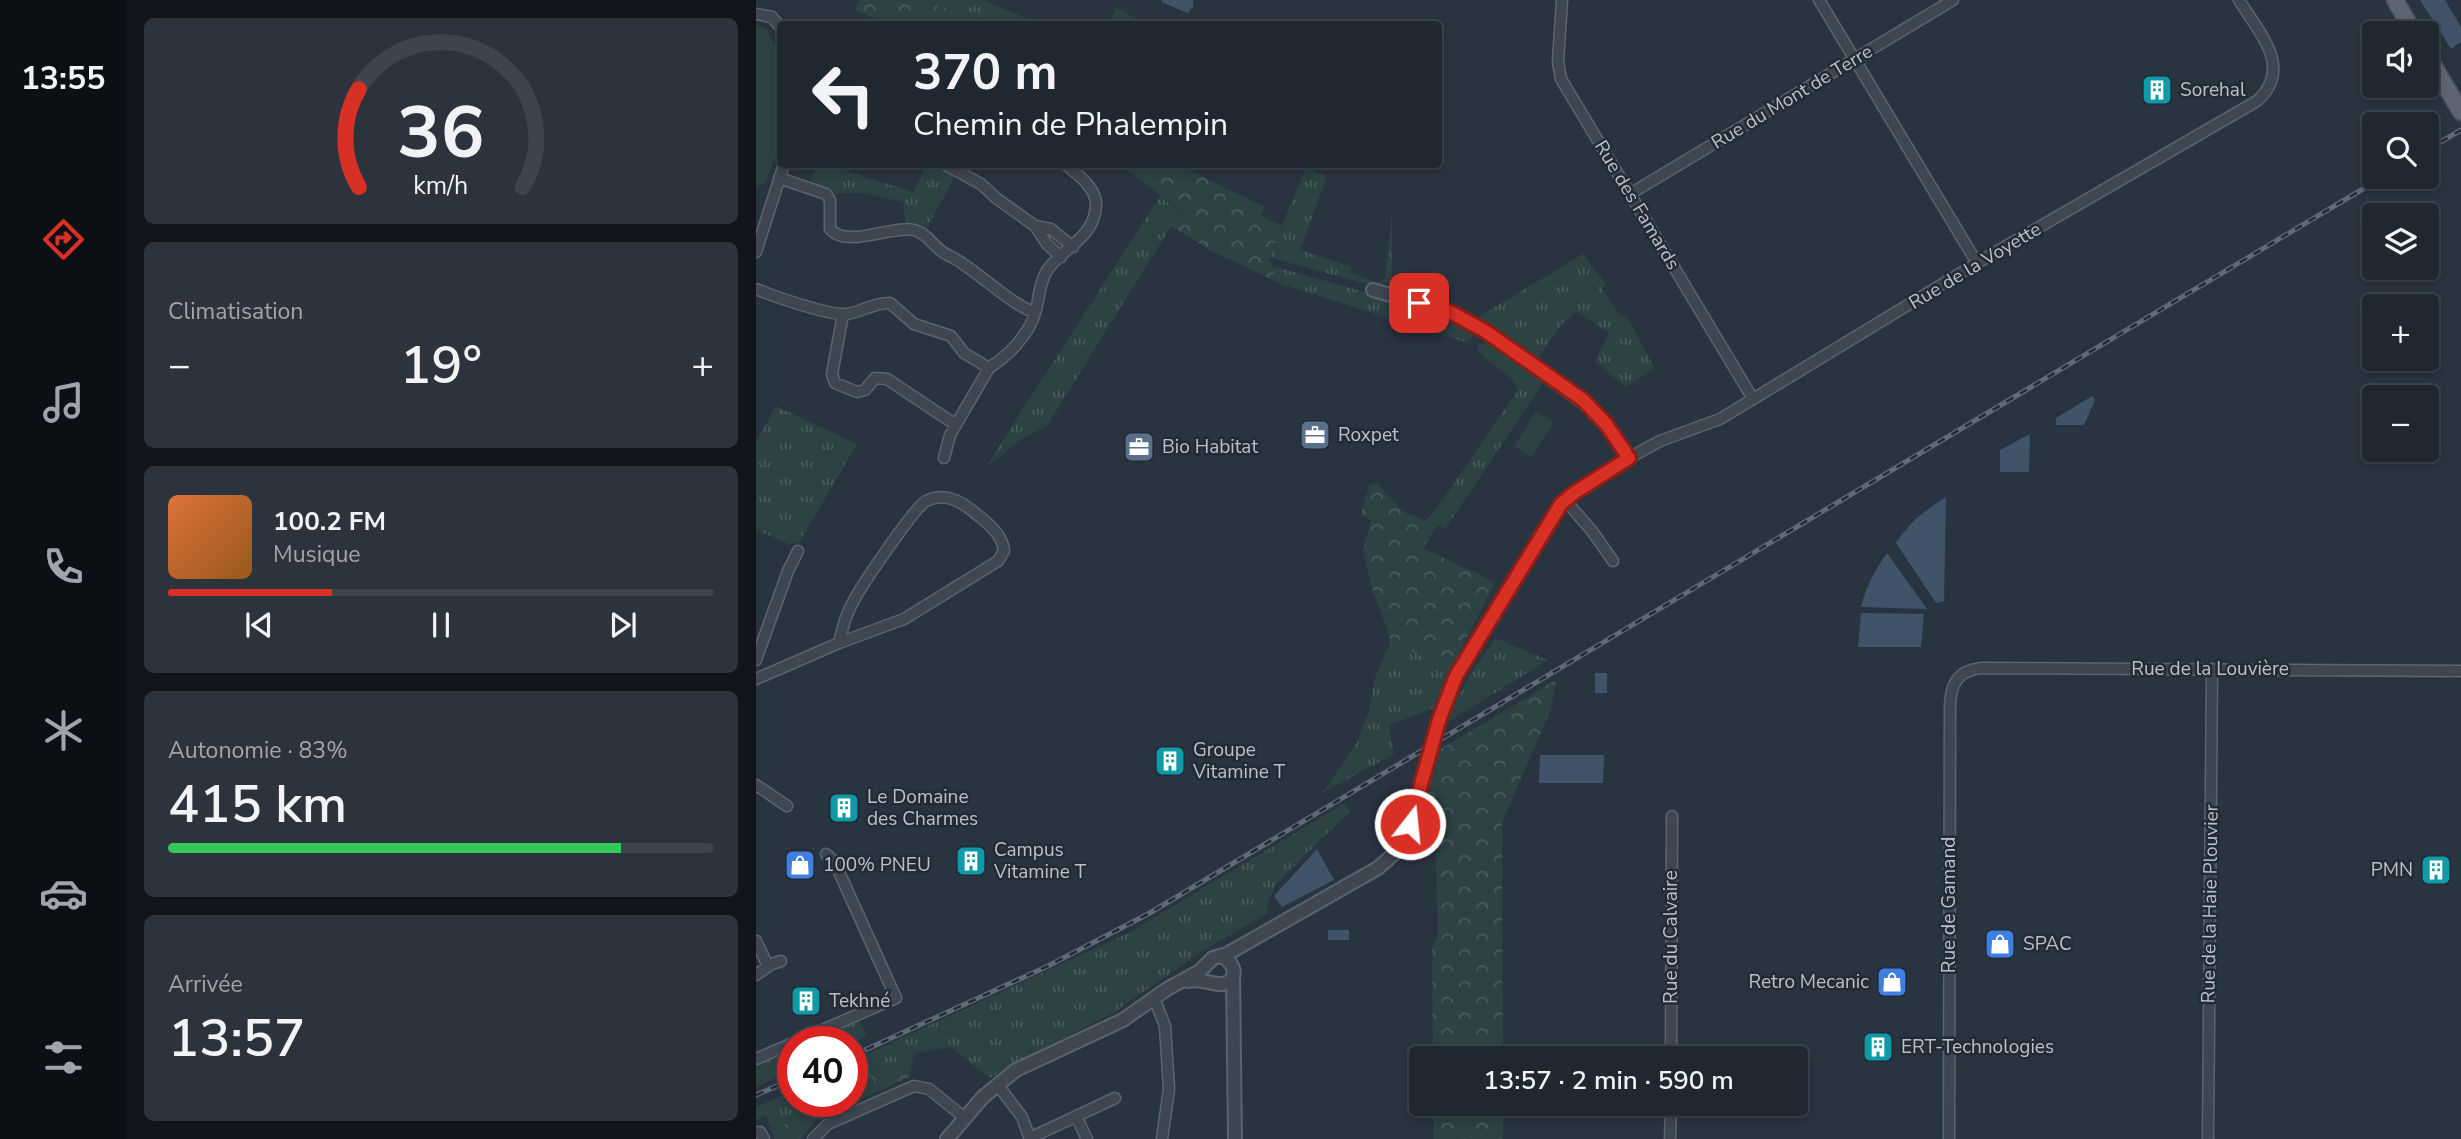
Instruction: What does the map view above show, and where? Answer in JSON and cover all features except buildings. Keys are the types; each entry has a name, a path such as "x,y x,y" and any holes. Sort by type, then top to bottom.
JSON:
{"main road":[{"path":"2397,3 2407,21"},
{"path":"2439,75 2461,112"}],"street":[{"name":"Rue des Famards","path":"1562,0 1558,62 1561,79 1753,400"},
{"path":"1819,0 1977,263"},
{"name":"Rue du Mont de Terre","path":"1630,194 1953,0"},
{"name":"Rue de la Voyette","path":"1629,458 1660,441 1713,423 1977,263 2258,101 2269,91 2275,71 2273,60 2239,0"},
{"path":"756,14 768,15 777,24"},
{"path":"756,252 783,168"},
{"path":"951,168 981,184 1035,226 1060,257"},
{"path":"944,458 948,439 989,368 1002,359 1030,326 1046,273 1086,232 1095,213 1093,194 1084,180 1070,168"},
{"path":"779,178 826,194 830,200 830,229 835,234 851,237 902,230 916,231 927,237 942,252 961,262 1022,307 1035,313"},
{"path":"1035,226 1051,229 1073,247"},
{"path":"756,289 780,299 843,314 890,303 914,324 951,336 964,353 989,368"},
{"path":"947,1139 997,1084 1037,1059 1123,1020 1214,960 1378,868 1396,852 1410,824 1439,720 1456,676 1551,517 1565,500 1629,458 1610,429 1590,406 1485,331 1450,312 1373,290"},
{"path":"843,314 832,374 835,383 857,392 865,390 875,378 887,379 956,425"},
{"path":"756,679 839,643 904,619 1001,558 1004,546 998,535 985,521 952,498 942,497 925,502 913,514 855,597 839,643"},
{"path":"1565,500 1613,561"},
{"path":"756,660 798,551"},
{"name":"Rue de la Louvière","path":"1960,674 1982,668 2461,671"},
{"name":"Rue de la Haie Plouvier","path":"2208,1139 2211,669"},
{"name":"Rue de Gamand","path":"1949,1139 1950,705 1952,687 1960,674"},
{"path":"756,785 787,807"},
{"name":"Rue du Calvaire","path":"1671,1046 1672,816"},
{"path":"826,853 834,860 895,998 831,1026"},
{"path":"756,941 768,966"},
{"path":"1235,1139 1233,972 1236,956 1248,941"},
{"path":"1178,983 1198,979 1227,982 1233,972 1230,960 1214,960"},
{"path":"1214,960 1207,972 1227,995 1233,1020"},
{"path":"756,975 781,961"},
{"path":"1154,998 1165,1023 1167,1051 1169,1093 1162,1139"},
{"path":"756,1059 777,1050"},
{"path":"997,1084 1022,1117 1030,1138 1115,1098"},
{"path":"813,1139 828,1124 914,1086 929,1089 965,1118"},
{"path":"1076,1116 1087,1139"},
{"path":"1670,1139 1671,1116"}],"green space":[{"path":"861,0 918,0 988,21 881,21 854,10"},
{"path":"918,0 983,0 1033,21 988,21"},
{"path":"1116,8 1140,20 1140,21 1110,21"},
{"path":"756,25 768,31 777,49 777,151 766,182 756,187"},
{"path":"815,168 837,168 913,192 925,168 940,168 955,177 926,229 906,224 903,202 864,193 832,193 824,186 810,182"},
{"path":"1125,168 1185,168 1264,207 1261,216 1282,226 1269,257 1278,283 1210,250 1171,226 1180,211"},
{"path":"1306,168 1327,176 1300,250 1352,267 1350,272 1381,282 1385,277 1392,215 1390,281 1373,286 1269,257"},
{"path":"1160,196 1180,212 1047,426 1020,440 985,468"},
{"path":"1583,254 1606,284 1602,288 1621,317 1626,315 1655,369 1625,387 1595,361 1609,333 1576,312 1562,324 1535,362 1475,319"},
{"path":"1272,266 1440,313 1473,331 1472,338 1465,342 1278,283"},
{"path":"1496,344 1545,380 1445,529 1426,520 1518,390 1512,379 1478,352 1478,346"},
{"path":"776,406 857,444 799,543 789,544 756,530 756,442"},
{"path":"1536,411 1554,422 1531,458 1514,446"},
{"path":"1377,483 1403,511 1437,525 1423,548 1495,582 1451,670 1391,641 1372,588 1363,550 1371,520 1361,514 1369,485"},
{"path":"1495,638 1548,660 1445,724 1469,676"},
{"path":"1391,641 1451,670 1435,708 1389,725 1394,754 1322,793 1356,744 1369,711 1375,678"},
{"path":"1556,680 1551,709 1502,822 1503,1046 1433,1046 1432,947 1438,935 1435,835 1407,841 1437,751"},
{"path":"1345,803 1350,811 1276,884 1267,906 1268,913 1201,952 1116,1011 990,1078 951,1047 915,1053 868,1078 868,1054 1130,932"},
{"path":"859,1021 862,1026 846,1026"},
{"path":"915,1053 909,1077 868,1096 868,1078"},
{"path":"777,1054 777,1077 756,1087 756,1063"},
{"path":"777,1098 777,1117 798,1117 772,1131 766,1115 756,1120 756,1107"},
{"path":"1433,1116 1503,1116 1503,1139 1434,1139"},
{"path":"798,1117 822,1117 816,1120 800,1139 774,1139 772,1131"}],"water":[{"path":"1193,0 1193,7 1188,13 1161,2"},
{"path":"2420,0 2445,0 2461,27 2461,42 2451,49 2439,30 2439,21 2433,21"},
{"path":"2092,396 2095,400 2084,425 2056,425 2056,418"},
{"path":"2030,434 2029,472 2000,472 2000,450"},
{"path":"1946,497 1944,601 1936,603 1896,543 1918,517"},
{"path":"1887,553 1927,609 1861,607 1871,578"},
{"path":"1861,613 1924,614 1921,647 1858,647"},
{"path":"1595,673 1607,673 1607,693 1595,693"},
{"path":"1540,755 1604,755 1603,783 1539,783"},
{"path":"1317,849 1334,880 1282,907 1274,896"},
{"path":"1328,930 1349,930 1349,940 1328,940"}],"railway":[{"path":"2439,143 2461,130"},
{"path":"868,1049 1048,966 1148,914 2363,189"},
{"path":"756,1095 777,1086"}],"place":[{"name":"Sorehal","path":"2157,90"},
{"name":"Roxpet","path":"1315,435"},
{"name":"Bio Habitat","path":"1139,447"},
{"name":"Groupe Vitamine T","path":"1170,761"},
{"name":"Le Domaine des Charmes","path":"844,808"},
{"name":"Campus Vitamine T","path":"971,861"},
{"name":"100% PNEU","path":"800,865"},
{"name":"PMN","path":"2436,870"},
{"name":"SPAC","path":"2000,944"},
{"name":"Retro Mecanic","path":"1892,982"},
{"name":"Tekhné","path":"806,1001"},
{"name":"ERT-Technologies","path":"1878,1047"}],"route":[{"path":"1410,824 1447,698 1474,644 1561,504 1629,458 1606,424 1583,400 1485,331 1450,312 1419,303"}]}
